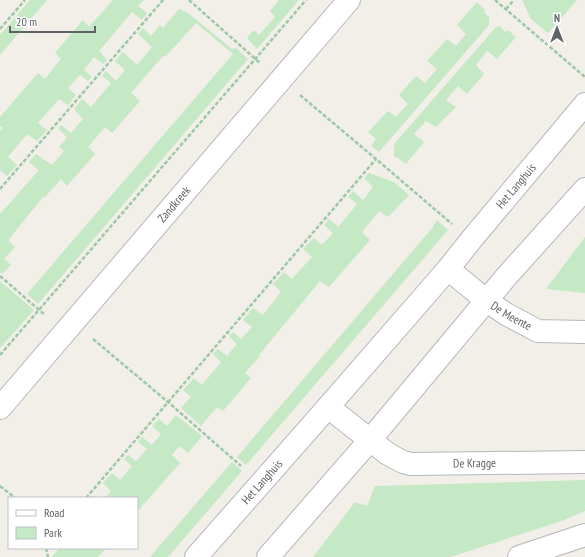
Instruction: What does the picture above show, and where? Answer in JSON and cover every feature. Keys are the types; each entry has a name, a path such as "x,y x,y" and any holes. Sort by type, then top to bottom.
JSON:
{"street":[{"name":"Zandkreek","path":"0,408 349,0"},
{"name":"Het Langhuis","path":"196,557 448,269 585,104"},
{"path":"268,557 370,440 506,277 585,189"},
{"path":"448,269 487,301"},
{"name":"De Meente","path":"487,301 506,314 538,331 585,332"},
{"path":"328,407 370,440"},
{"name":"De Kragge","path":"370,440 395,458 411,464 585,462"},
{"path":"519,557 585,535"}],"path":[{"path":"0,29 25,0"},
{"path":"0,189 163,0"},
{"path":"189,0 255,59"},
{"path":"0,355 306,0"},
{"path":"495,0 585,77"},
{"path":"506,9 514,0"},
{"path":"281,80 471,240"},
{"path":"87,497 376,159"},
{"path":"0,276 39,310 69,328 168,402 261,484"},
{"path":"0,486 14,497"}],"green space":[{"path":"30,0 47,0 0,55 0,35"},
{"path":"113,0 144,0 138,6 147,13 142,20 132,12 99,51 107,60 103,64 94,57 84,70 92,77 88,81 80,75 68,88 76,95 68,105 59,99 38,123 47,130 37,141 27,134 8,157 17,165 7,176 0,170 0,131 3,128 0,126 0,117 38,73 45,79 61,59 55,53 83,20 89,27"},
{"path":"279,0 299,0 257,49 247,38 254,30 259,35 275,17 270,11"},
{"path":"522,0 577,0 548,33 531,19"},
{"path":"477,2 485,10 484,12 489,17 489,25 379,152 371,146 376,139 368,132 388,111 396,117 408,104 399,95 416,76 425,83 437,69 427,61 447,39 456,46 466,34 457,25"},
{"path":"179,9 188,13 232,49 236,48 248,59 38,304 27,294 233,54 196,23 166,56 163,56 131,93 140,101 112,133 105,127 88,147 95,154 67,186 61,179 45,197 43,197 8,240 15,247 4,259 11,265 2,274 0,272 0,213 39,170 29,162 36,154 52,165 64,151 59,147 67,137 58,128 61,125 71,133 83,119 74,109 82,99 91,107 111,83 102,76 106,71 116,81 125,70 115,61 123,52 137,65 152,47 138,34 143,28 151,36 160,25 163,28"},
{"path":"500,26 505,32 508,30 516,37 497,59 487,51 476,65 484,74 467,94 458,86 446,100 456,107 436,127 426,121 414,134 424,142 406,164 397,157 396,158 394,156 394,144 496,27"},
{"path":"369,173 394,182 409,195 388,217 379,211 362,232 370,240 329,287 320,281 245,373 251,378 223,411 217,407 201,426 181,408 191,397 183,390 194,378 202,385 221,362 213,354 218,349 227,356 237,344 229,336 233,332 241,339 252,327 243,320 253,308 263,315 281,292 273,284 284,272 292,279 312,257 303,249 314,238 322,245 333,233 324,225 329,219 338,227 357,204 348,197 353,191 363,200 373,187 364,178"},
{"path":"437,220 448,230 246,465 237,457 433,227"},
{"path":"585,237 585,293 546,289"},
{"path":"0,281 34,310 0,348"},
{"path":"176,415 202,436 188,453 179,446 172,455 180,463 138,511 138,497 106,497 111,491 103,483 112,473 120,480 132,466 124,459 128,455 136,461 147,449 138,442 142,437 152,445 161,434 152,426 159,419 167,426"},
{"path":"232,462 242,471 168,557 150,557"},
{"path":"585,480 585,511 562,521 450,557 313,557 355,502 367,506 375,486"},
{"path":"58,549 105,549 98,557 52,557"}]}
